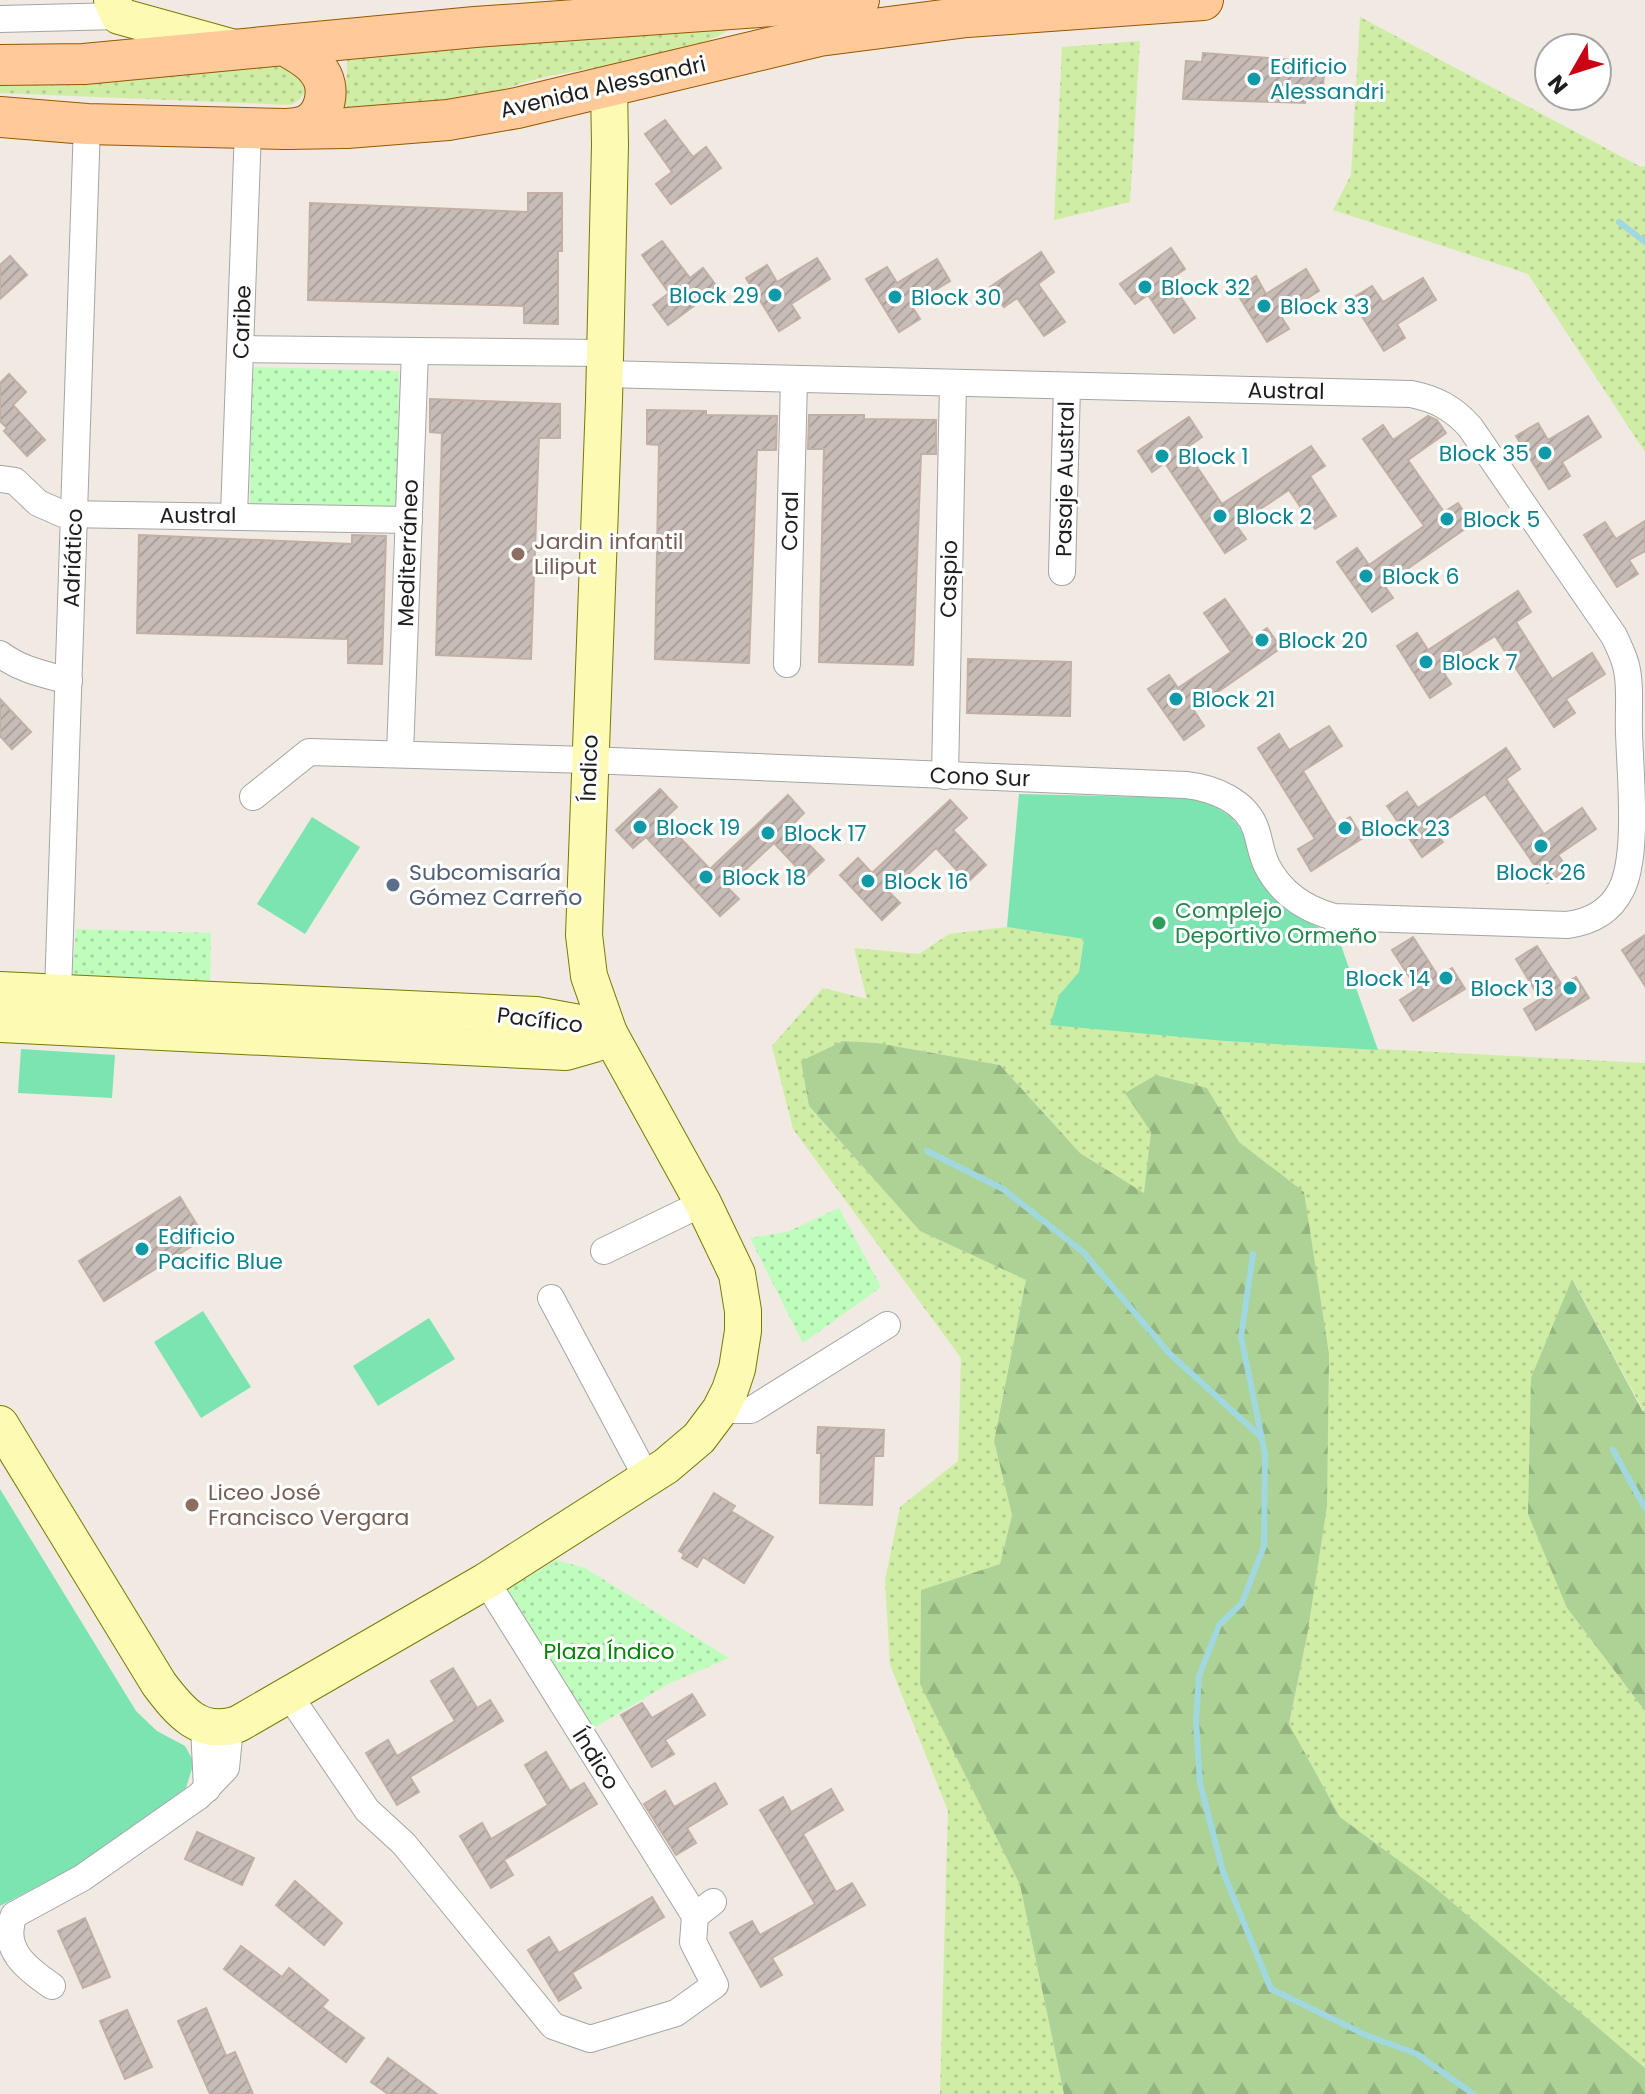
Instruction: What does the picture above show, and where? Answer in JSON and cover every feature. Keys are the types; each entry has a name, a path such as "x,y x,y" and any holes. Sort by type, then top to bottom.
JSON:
{"main road":[{"path":"0,65 84,64 287,46 604,9 859,0"},
{"name":"Avenida Alessandri","path":"0,117 87,124 267,129 347,128 448,120 517,108 819,36 967,17 1203,0"},
{"path":"693,67 747,28 774,3"},
{"path":"267,129 304,127 323,107 324,80 314,65 287,46"}],"street":[{"path":"0,19 115,8 240,50"},
{"name":"Índico","path":"217,1727 289,1695 486,1581 647,1478 699,1438 720,1410 737,1369 743,1311 737,1274 703,1203 609,1033 589,976 584,929 610,145 609,86"},
{"name":"Adriático","path":"58,992 87,124"},
{"name":"Caribe","path":"234,515 241,349 267,129"},
{"name":"Austral","path":"241,349 415,351 794,379 1411,394 1435,400 1459,415 1614,636 1622,652 1628,690 1631,827 1628,867"},
{"name":"Mediterráneo","path":"400,754 415,351"},
{"name":"Coral","path":"787,664 794,379"},
{"name":"Caspio","path":"945,776 953,383"},
{"name":"Pasaje Austral","path":"1062,572 1067,386"},
{"name":"Austral","path":"0,479 15,481 46,508 74,514 409,520"},
{"path":"0,654 12,664 69,681"},
{"name":"Cono Sur","path":"253,797 309,752 589,760 1186,785 1210,790 1236,803 1256,828 1262,855 1285,891 1308,908 1334,917 1579,923 1609,907 1622,889 1628,867"},
{"path":"536,1015 562,992 587,954"},
{"name":"Pacífico","path":"0,990 536,1015 590,1025 609,1033"},
{"name":"Pacífico","path":"0,1024 566,1052 594,1044 609,1033"},
{"path":"566,1052 601,1068 644,1094"},
{"path":"604,1251 703,1203"},
{"path":"551,1298 647,1478"},
{"path":"720,1410 751,1410 887,1325"},
{"path":"0,1424 159,1684 184,1716 217,1727 207,1789 82,1878 14,1915 6,1924 3,1946 17,1963 52,1986"},
{"name":"Índico","path":"289,1695 367,1810 404,1844 553,2026 590,2039 676,2013 715,1985 693,1942 704,1909 486,1581"}],"green space":[{"path":"1360,17 1533,112 1641,167 1645,166 1645,452 1528,274 1333,210 1351,175"},
{"path":"736,26 714,38 669,54 549,76 457,103 417,110 334,117 345,89 347,58 388,44"},
{"path":"1140,41 1130,202 1054,220 1062,47"},
{"path":"288,62 308,89 291,105 0,93 0,76"},
{"path":"252,367 399,371 397,508 250,504"},
{"name":"Complejo Deportivo Ormeño","path":"1019,794 1187,798 1209,803 1230,816 1238,825 1280,903 1304,920 1338,937 1378,1050 1225,1041 1050,1025 1059,995 1079,972 1084,939 1007,927"},
{"path":"312,817 360,847 305,934 257,904"},
{"path":"1007,927 1084,939 1079,972 1059,995 1225,1041 1645,1063 1645,1410 1573,1280 1567,1608 1645,1711 1645,2068 1432,1885 1340,1817 1289,1724 1307,1636 1303,1192 1239,1142 1207,1088 1151,1132 1145,1194 1080,1153 1000,1065 877,1043 843,1041 809,1106 920,1231 1026,1280 994,1441 1012,1515 1000,1564 921,1590 920,1683 1020,1885 1064,2094 940,2094 948,1811 890,1665 885,1580 900,1507 958,1461 961,1358 793,1129 772,1046 823,988 867,999 854,948 919,954 949,934"},
{"path":"76,929 211,933 210,985 72,981"},
{"path":"843,1041 877,1043 1000,1065 1080,1153 1144,1193 1151,1132 1125,1093 1156,1075 1207,1088 1239,1142 1304,1192 1329,1354 1327,1506 1307,1636 1289,1724 1340,1817 1432,1885 1645,2068 1645,2094 1064,2094 1020,1885 920,1684 921,1590 1000,1564 1012,1515 994,1441 1026,1280 920,1231 809,1106 801,1061"},
{"path":"21,1049 115,1055 112,1098 18,1093"},
{"path":"839,1208 881,1287 803,1343 750,1238 787,1232"},
{"path":"1572,1279 1643,1412 1645,1410 1645,1711 1567,1608 1528,1514 1531,1378"},
{"path":"203,1311 251,1387 201,1418 154,1342"},
{"path":"429,1318 455,1359 378,1406 353,1366"},
{"path":"0,1489 136,1711 157,1731 185,1746 194,1762 186,1788 83,1863 0,1906"},
{"name":"Plaza Índico","path":"556,1560 585,1568 729,1658 670,1683 590,1730 504,1592"}],"building":[{"name":"Edificio Alessandri","path":"1203,53 1306,61 1315,64 1315,70 1324,71 1323,88 1315,88 1315,96 1305,95 1305,103 1183,99 1186,61 1202,62"},
{"path":"665,120 693,157 706,147 721,168 671,204 656,184 672,172 645,134"},
{"path":"528,193 562,193 558,324 524,323 524,306 308,300 310,203 528,212"},
{"path":"662,241 690,278 703,268 718,288 668,325 653,305 669,293 642,255"},
{"name":"Block 32","path":"1171,248 1185,269 1169,280 1195,318 1174,333 1148,295 1135,304 1120,284"},
{"path":"1041,252 1054,272 1038,284 1065,322 1044,336 1017,298 1004,307 990,287"},
{"path":"10,256 27,275 0,299 0,265"},
{"name":"Block 29","path":"817,258 830,279 791,304 800,318 779,331 746,278 767,265 777,282"},
{"name":"Block 30","path":"937,259 950,281 911,305 920,319 899,332 866,279 887,267 897,283"},
{"name":"Block 33","path":"1306,269 1319,291 1280,315 1289,329 1267,342 1235,290 1256,276 1266,294"},
{"path":"1423,278 1436,300 1397,324 1405,338 1384,351 1351,299 1372,286 1383,302"},
{"path":"9,374 26,392 13,405 45,440 27,456 4,431 7,428 0,421 0,383"},
{"path":"430,399 560,404 560,438 539,438 531,659 436,655 442,433 430,432"},
{"path":"647,410 777,416 776,450 757,450 749,663 655,659 659,445 647,444"},
{"path":"809,415 936,420 936,454 921,454 913,665 819,662 824,449 808,449"},
{"path":"1428,416 1437,420 1446,433 1408,460 1444,512 1458,503 1472,524 1384,585 1393,598 1372,612 1337,562 1357,548 1369,565 1424,526 1363,439 1383,425 1393,440"},
{"name":"Block 35","path":"1588,416 1601,437 1562,462 1570,476 1549,489 1516,436 1538,423 1548,440"},
{"path":"1189,417 1202,437 1185,449 1222,504 1311,446 1325,466 1310,476 1336,516 1315,529 1289,490 1236,525 1246,539 1225,553 1165,463 1152,472 1138,451"},
{"path":"1645,521 1645,551 1629,560 1638,574 1617,587 1584,535 1605,522 1616,539"},
{"path":"139,535 352,544 352,535 386,536 382,664 348,663 348,639 137,633"},
{"path":"1518,591 1531,612 1516,622 1552,679 1592,653 1605,674 1566,699 1575,713 1554,727 1495,636 1442,670 1451,684 1430,698 1397,646 1417,633 1428,650"},
{"path":"1225,599 1252,638 1267,628 1281,648 1193,709 1204,726 1184,740 1148,689 1169,675 1178,688 1231,652 1204,613"},
{"path":"968,659 1071,662 1070,716 967,713"},
{"path":"0,699 31,732 12,749 0,736"},
{"path":"1329,726 1342,746 1303,771 1336,825 1350,817 1363,838 1311,871 1298,849 1315,839 1258,748 1279,734 1289,750"},
{"path":"1506,748 1520,769 1506,779 1544,834 1582,808 1596,829 1558,855 1568,869 1547,883 1485,794 1433,829 1443,842 1422,857 1387,806 1407,792 1418,808"},
{"path":"660,789 677,807 663,820 710,869 788,795 804,813 791,826 824,860 806,877 774,843 727,887 739,899 720,916 646,837 633,848 616,830"},
{"path":"950,800 967,818 953,830 986,865 968,882 936,848 889,892 900,903 882,920 840,875 858,858 872,873"},
{"path":"1645,935 1645,986 1622,950"},
{"name":"Block 14","path":"1413,937 1438,976 1452,968 1465,989 1413,1021 1400,1000 1417,989 1392,950"},
{"name":"Block 13","path":"1537,946 1562,985 1576,977 1589,998 1536,1030 1524,1009 1540,999 1516,959"},
{"name":"Edificio Pacific Blue","path":"180,1197 205,1238 104,1301 79,1261"},
{"path":"818,1427 884,1430 883,1456 874,1456 872,1505 820,1503"},
{"path":"714,1493 735,1506 731,1511 773,1537 744,1583 703,1557 697,1567 682,1558 684,1554 679,1551"},
{"path":"453,1668 477,1708 490,1700 503,1721 410,1777 419,1792 397,1805 366,1753 388,1740 397,1756 455,1721 431,1681"},
{"path":"692,1694 705,1715 665,1740 674,1754 652,1767 621,1715 642,1703 652,1718"},
{"path":"546,1752 570,1791 584,1783 597,1804 504,1860 513,1875 491,1888 460,1836 482,1823 491,1839 548,1805 525,1765"},
{"path":"715,1783 727,1804 687,1828 696,1843 676,1855 644,1804 665,1791 674,1807"},
{"path":"831,1789 843,1810 803,1834 836,1892 852,1883 865,1905 772,1958 782,1975 761,1987 730,1933 752,1921 760,1935 815,1904 760,1810 783,1797 791,1812"},
{"path":"197,1832 254,1858 242,1885 185,1859"},
{"path":"295,1881 342,1923 324,1945 276,1905"},
{"path":"652,1897 664,1917 572,1973 581,1988 559,2001 528,1950 549,1937 559,1953"},
{"path":"85,1918 110,1977 83,1988 58,1931"},
{"path":"241,1946 282,1977 289,1968 328,2000 322,2007 364,2038 346,2062 224,1969"},
{"path":"206,2008 226,2056 235,2052 253,2094 210,2094 178,2021"},
{"path":"127,2010 152,2067 125,2079 100,2021"},
{"path":"388,2058 437,2094 388,2094 371,2082"}],"waterway":[{"path":"1619,222 1645,242"},
{"path":"927,1151 1003,1189 1083,1252 1169,1353 1261,1437"},
{"path":"1253,1254 1241,1337 1265,1454 1264,1546 1242,1603 1219,1625 1199,1676 1196,1721 1200,1783 1223,1872 1271,1989 1368,2036 1417,2054 1473,2094"},
{"path":"1613,1450 1645,1508"}],"place":[{"name":"Edificio Alessandri","path":"1254,79"},
{"name":"Block 32","path":"1145,287"},
{"name":"Block 29","path":"775,295"},
{"name":"Block 30","path":"895,297"},
{"name":"Block 33","path":"1264,306"},
{"name":"Block 35","path":"1545,453"},
{"name":"Block 1","path":"1162,456"},
{"name":"Block 2","path":"1220,516"},
{"name":"Block 5","path":"1447,519"},
{"name":"Jardin infantil Liliput","path":"518,554"},
{"name":"Block 6","path":"1366,576"},
{"name":"Block 20","path":"1262,640"},
{"name":"Block 7","path":"1426,662"},
{"name":"Block 21","path":"1176,699"},
{"name":"Block 19","path":"640,827"},
{"name":"Block 23","path":"1345,828"},
{"name":"Block 17","path":"768,833"},
{"name":"Block 26","path":"1541,846"},
{"name":"Block 18","path":"706,877"},
{"name":"Block 16","path":"868,881"},
{"name":"Subcomisaría Gómez Carreño","path":"393,885"},
{"name":"Complejo Deportivo Ormeño","path":"1159,923"},
{"name":"Block 14","path":"1446,978"},
{"name":"Block 13","path":"1570,988"},
{"name":"Edificio Pacific Blue","path":"142,1249"},
{"name":"Liceo José Francisco Vergara","path":"192,1505"}]}
